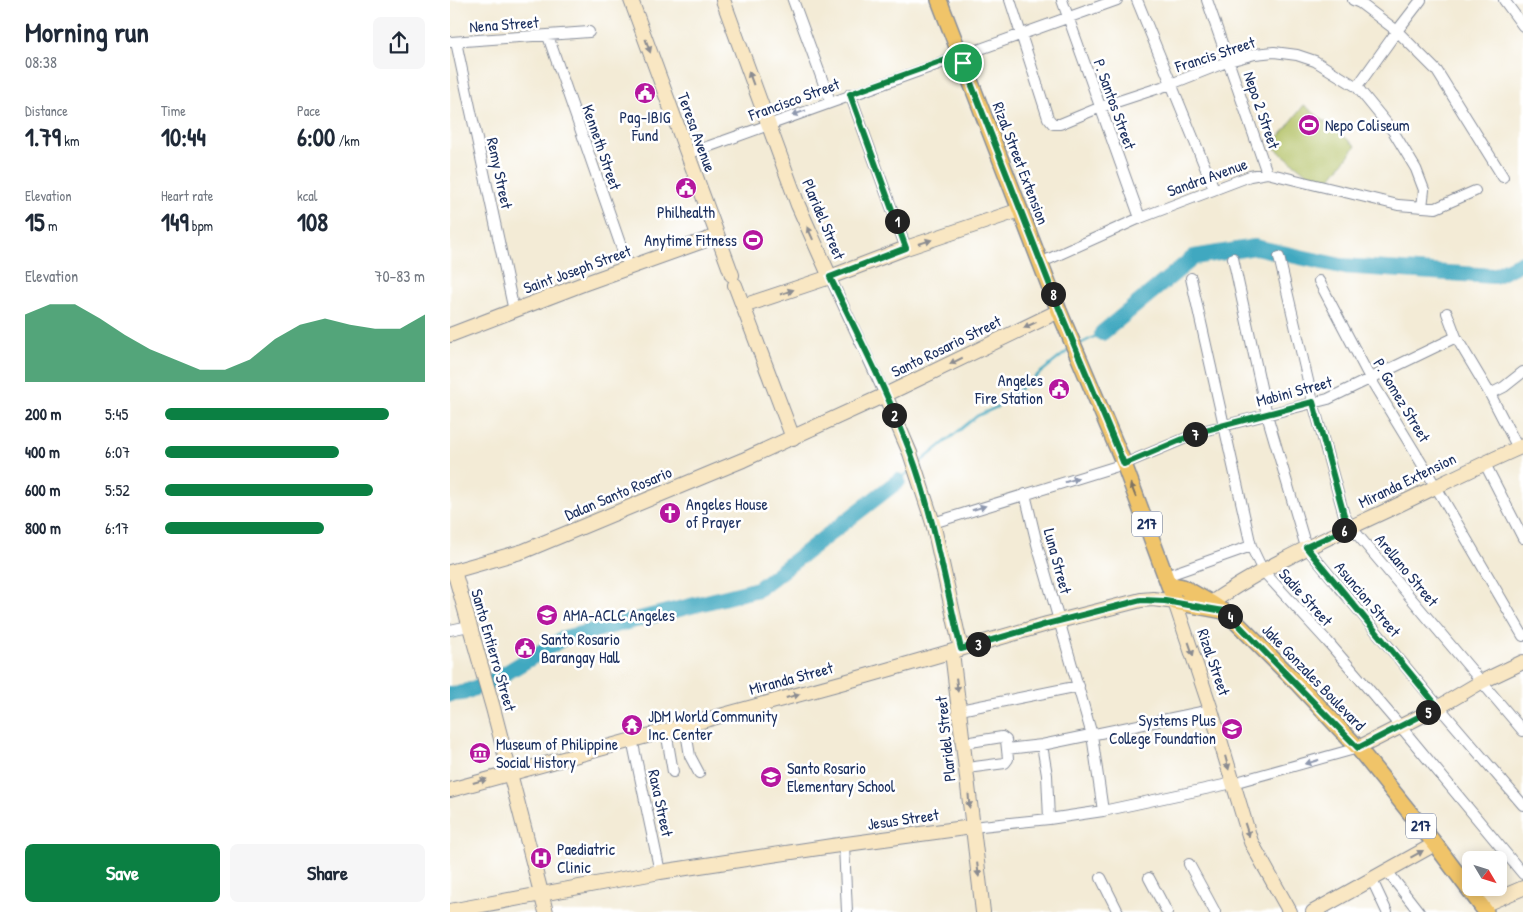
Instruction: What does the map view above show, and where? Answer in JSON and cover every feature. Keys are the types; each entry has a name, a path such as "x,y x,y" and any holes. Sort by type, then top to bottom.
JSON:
{"main road":[{"name":"Rizal Street Extension","path":"939,0 1060,311"},
{"name":"Rizal Street","path":"1060,311 1124,464 1175,602"},
{"name":"Jake Gonzales Boulevard","path":"1168,580 1183,587 1207,605"},
{"name":"Jake Gonzales Boulevard","path":"1175,602 1207,605 1224,611 1257,643 1358,748 1484,909"}],"street":[{"name":"Teresa Avenue","path":"631,0 792,438"},
{"name":"Plaridel Street","path":"723,0 798,205 910,453 933,522 957,650 960,710 983,912"},
{"path":"793,0 830,102"},
{"path":"1010,0 1022,33"},
{"name":"P. Santos Street","path":"1062,0 1140,218"},
{"path":"960,55 1117,0"},
{"path":"1137,0 1214,189"},
{"name":"Nepo 2 Street","path":"1207,0 1267,173"},
{"path":"1352,0 1397,30 1437,71 1503,177"},
{"path":"1357,87 1397,30 1421,0"},
{"path":"1504,0 1523,26"},
{"name":"Nena Street","path":"453,42 590,32"},
{"name":"Francis Street","path":"1022,33 1048,118 1053,124 1060,124 1101,107 1171,84 1229,61 1255,54 1274,52 1298,54 1315,61 1357,87 1393,131 1416,169 1424,190 1422,207"},
{"name":"Kenneth Street","path":"548,36 630,268"},
{"name":"Remy Street","path":"453,42 514,311"},
{"name":"Francisco Street","path":"687,154 960,55"},
{"path":"850,94 906,248"},
{"name":"Sandra Avenue","path":"1040,262 1140,218 1250,176 1267,173 1398,205 1436,208 1475,192"},
{"path":"743,306 1020,210"},
{"name":"Saint Joseph Street","path":"450,335 582,284 717,236"},
{"name":"Arellano Street","path":"1279,257 1313,402 1344,515 1351,527 1523,731"},
{"name":"Asuncion Street","path":"1232,258 1267,415 1306,547 1438,707 1523,805"},
{"name":"Sadie Street","path":"1190,278 1251,546 1263,571 1328,642 1401,727 1523,874"},
{"name":"P. Gomez Street","path":"1319,282 1371,380 1523,636"},
{"name":"Santo Rosario Street","path":"792,438 1060,311"},
{"path":"1447,313 1456,338 1520,447"},
{"name":"Mabini Street","path":"933,522 1124,464 1190,436 1224,425 1328,399 1456,338"},
{"path":"1490,394 1504,387 1523,372"},
{"name":"Dalan Santo Rosario","path":"452,571 524,551 594,524 792,438"},
{"name":"Miranda Extension","path":"1207,605 1306,547 1436,487 1484,462 1520,447"},
{"path":"1484,462 1523,538"},
{"name":"Luna Street","path":"1025,494 1092,735 1103,811"},
{"path":"1168,580 1251,546"},
{"name":"Santo Entierro Street","path":"452,571 485,678 546,912"},
{"name":"Miranda Street","path":"1141,600 1168,580"},
{"name":"Miranda Street","path":"450,790 509,772 685,726 1059,621 1141,600 1153,599 1175,602"},
{"name":"Rizal Street","path":"1175,602 1252,842 1290,912"},
{"path":"450,630 469,626"},
{"path":"1358,748 1401,727 1481,682 1523,662"},
{"path":"960,710 1079,686"},
{"path":"1007,749 1042,745 1211,710"},
{"path":"685,726 690,756 699,773"},
{"path":"666,731 673,772"},
{"path":"964,743 1002,737 1006,740 1008,759 1005,763 967,768"},
{"name":"Raxa Street","path":"632,739 660,872"},
{"path":"1042,745 1047,775 1049,819"},
{"name":"Jesus Street","path":"450,912 660,872 892,838 1103,811 1233,784 1358,748"},
{"path":"1313,912 1435,844"},
{"path":"844,845 847,912"},
{"path":"1189,864 1215,912"},
{"path":"1387,871 1419,912"},
{"path":"1101,878 1118,912"},
{"path":"1149,878 1167,912"},
{"path":"1372,880 1388,912"},
{"path":"1484,909 1523,888"}],"green space":[{"name":"Nepo Coliseum","path":"1304,105 1356,146 1324,187 1272,146"}],"waterway":[{"path":"1102,333 1194,257 1255,247 1341,266 1494,276 1523,262"},
{"path":"1078,345 1102,333"},
{"path":"918,464 977,416 997,407 1069,350"},
{"path":"898,481 910,471"},
{"path":"450,694 463,693 496,679 564,638 758,589 898,481"}],"place":[{"name":"Pag-IBIG Fund","path":"645,93"},
{"name":"Nepo Coliseum","path":"1309,125"},
{"name":"Philhealth","path":"686,188"},
{"name":"Anytime Fitness","path":"753,240"},
{"name":"Angeles Fire Station","path":"1059,389"},
{"name":"Angeles House of Prayer","path":"670,513"},
{"name":"AMA-ACLC Angeles","path":"547,615"},
{"name":"Santo Rosario Barangay Hall","path":"525,648"},
{"name":"JDM World Community Inc. Center","path":"632,725"},
{"name":"Systems Plus College Foundation","path":"1232,729"},
{"name":"Museum of Philippine Social History","path":"480,753"},
{"name":"Santo Rosario Elementary School","path":"771,777"},
{"name":"Paediatric Clinic","path":"541,858"}],"route":[{"path":"960,55 963,63 1060,311 1124,464 1202,431 1313,402 1344,515 1351,527 1306,547 1438,707 1358,748 1299,685 1224,611 1153,599 1141,600 1047,624 961,649 933,522 910,453 864,347 830,277 906,248 878,166 850,94 960,55"}]}
